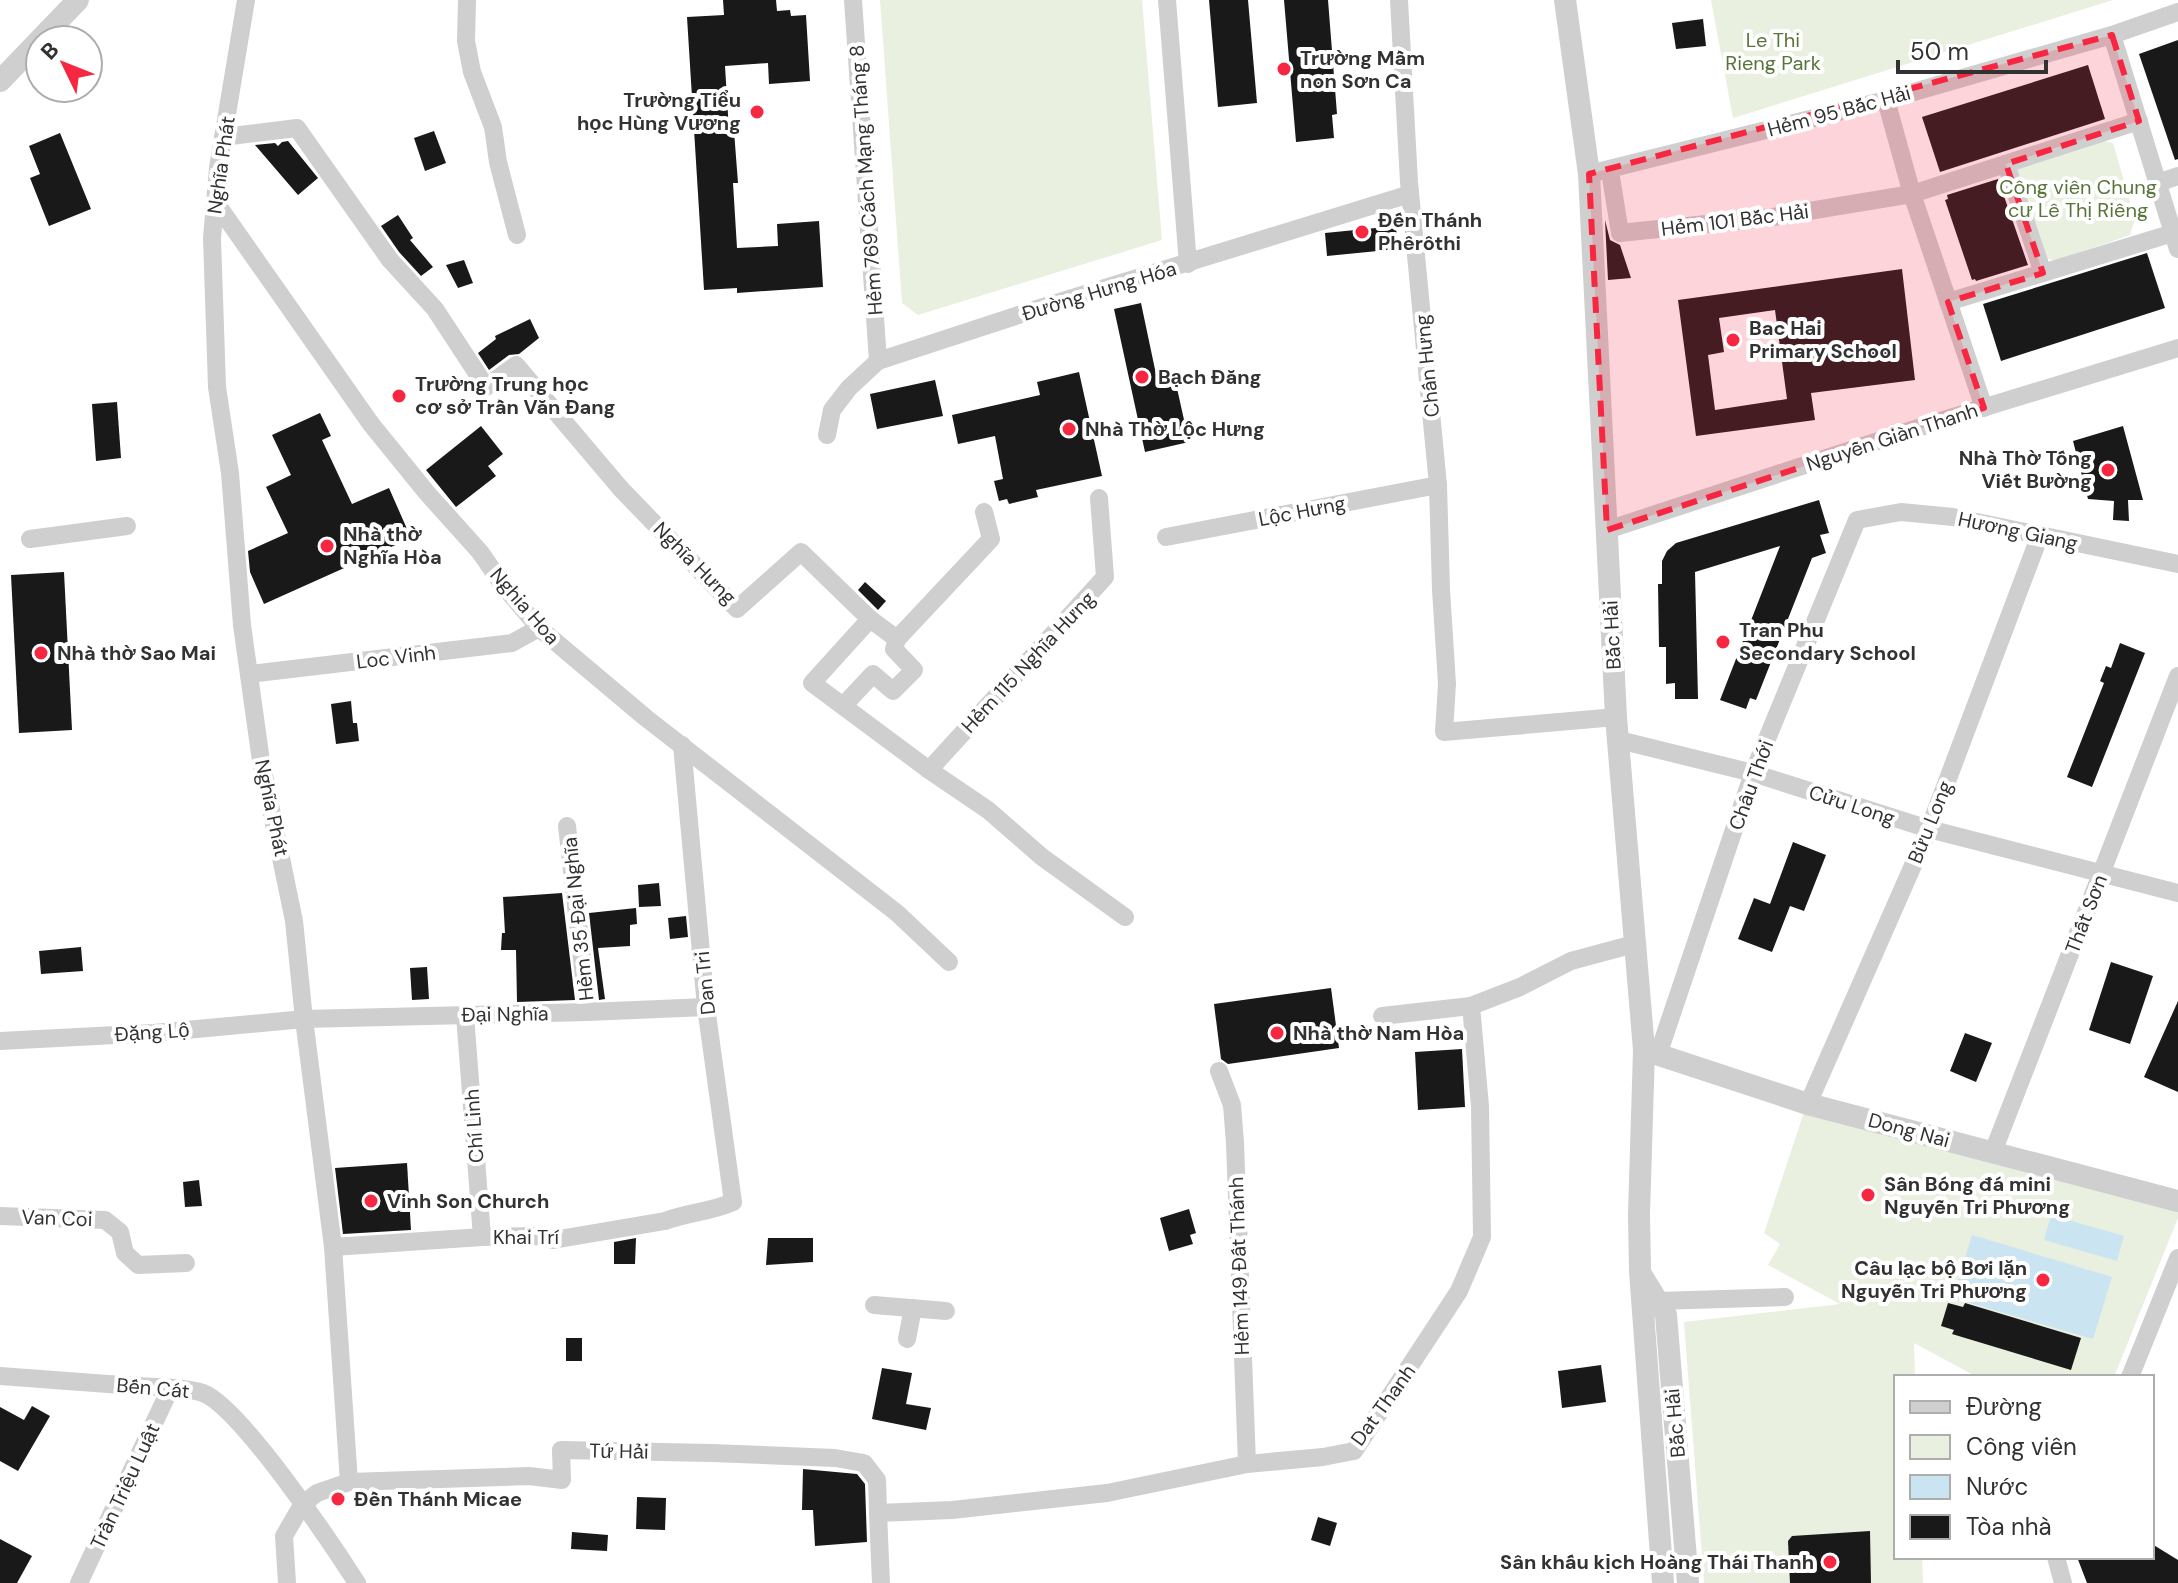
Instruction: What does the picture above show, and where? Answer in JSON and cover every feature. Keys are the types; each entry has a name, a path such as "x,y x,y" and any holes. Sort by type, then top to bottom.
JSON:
{"street":[{"path":"0,81 78,0"},
{"name":"Nghĩa Phát","path":"246,0 218,168 212,238 217,387 230,473 242,625 261,761 294,921 333,1247 349,1482"},
{"path":"467,0 466,41 472,72 493,127 498,162 517,235"},
{"name":"Hẻm 769 Cách Mạng Tháng 8","path":"853,0 878,361"},
{"path":"1167,0 1188,264"},
{"name":"Chấn Hưng","path":"1399,0 1410,194 1438,485 1447,684 1444,732 1616,717"},
{"name":"Bắc Hải","path":"1565,0 1599,172 1607,530 1616,717 1634,944 1651,1052 1639,1214 1640,1271 1663,1583"},
{"name":"Hẻm 95 Bắc Hải","path":"1599,172 1886,100 2112,35 2178,12"},
{"path":"1948,302 2043,273 2176,241 2112,35"},
{"path":"1886,100 1912,194 1984,408"},
{"path":"1912,194 2139,121"},
{"name":"Nghĩa Hưng","path":"223,137 297,128 390,260 435,309 486,387 516,365 621,489 737,609 801,552 870,619"},
{"path":"2006,164 2043,273"},
{"name":"Hẻm 101 Bắc Hải","path":"1599,172 1620,233 1773,217 1912,194"},
{"path":"2158,183 2178,176"},
{"name":"Đường Hưng Hóa","path":"827,435 832,410 849,388 878,361 1410,194"},
{"name":"Nghia Hoa","path":"216,203 371,424 480,552 539,628 646,718 897,913 949,962"},
{"name":"Nguyễn Giàn Thanh","path":"1607,530 2178,348"},
{"name":"Lộc Hưng","path":"1166,537 1438,485"},
{"name":"Hẻm 115 Nghĩa Hưng","path":"929,770 1105,577 1099,498"},
{"path":"843,706 873,674 893,691 914,670 894,649 897,639 991,539 984,512"},
{"name":"Hương Giang","path":"1857,520 1901,512 1953,517 2178,564"},
{"name":"Châu Thới","path":"1651,1052 1753,773 1857,520"},
{"path":"30,539 127,526"},
{"name":"Bửu Long","path":"1808,1104 1929,829 2040,535"},
{"path":"897,639 870,619 812,683 988,810 1042,857 1125,917"},
{"name":"Loc Vinh","path":"250,674 512,643 539,628"},
{"name":"Thất Sơn","path":"1993,1152 2178,676"},
{"name":"Cửu Long","path":"1619,740 1753,773 1929,829 2178,893"},
{"name":"Dan Tri","path":"682,745 706,1007 733,1202 718,1209"},
{"name":"Hẻm 35 Đại Nghĩa","path":"567,826 588,1012"},
{"path":"1382,1016 1471,1006 1520,987 1571,961 1634,944"},
{"name":"Dat Thanh","path":"878,1513 952,1510 1107,1493 1247,1464 1354,1451 1459,1291 1482,1237 1480,1106 1471,1006"},
{"name":"Đại Nghĩa","path":"304,1019 706,1007"},
{"name":"Chí Linh","path":"465,1015 482,1237"},
{"name":"Đặng Lộ","path":"0,1041 154,1033 304,1019"},
{"name":"Dong Nai","path":"1651,1052 1808,1104 2178,1201"},
{"name":"Hẻm 149 Đất Thánh","path":"1219,1071 1232,1105 1235,1143 1247,1464"},
{"name":"Khai Trí","path":"333,1247 482,1237 540,1236 553,1240 718,1209"},
{"name":"Van Coi","path":"0,1216 105,1220 120,1232 125,1253 138,1265 186,1263"},
{"path":"2131,1375 2178,1258"},
{"name":"Bắc Hải","path":"1640,1271 1666,1315 1688,1583"},
{"path":"1658,1301 1785,1297"},
{"path":"874,1305 946,1311"},
{"path":"907,1339 913,1308"},
{"name":"Bến Cát","path":"0,1376 203,1393 226,1407 266,1456 357,1583"},
{"name":"Trần Triệu Luật","path":"79,1583 170,1389"},
{"name":"Tứ Hải","path":"349,1482 529,1476 562,1480 561,1450 835,1458 864,1463 877,1480 878,1513"},
{"path":"287,1583 284,1536 302,1505 317,1493 349,1482"},
{"path":"878,1513 881,1583"},
{"path":"2057,1559 2063,1583"}],"highlighted area":[{"path":"2112,35 2139,121 2006,164 2043,273 1948,302 1984,408 1607,530 1589,174"}],"green space":[{"path":"880,0 1142,0 1162,240 918,315 902,303"},
{"name":"Le Thi Rieng Park","path":"1711,0 2113,0 1733,118"},
{"name":"Công viên Chung cư Lê Thị Riêng","path":"2098,140 2113,143 2135,219 2130,235 2055,261 2046,258 2017,169"},
{"path":"1804,1112 2178,1212 2115,1375 1973,1375 1914,1343 1915,1375 1894,1375 1894,1559 1922,1559 1923,1583 1704,1583 1684,1322 1840,1304 1768,1265 1780,1244 1764,1233"}],"water":[{"path":"2051,1215 2124,1236 2117,1261 2044,1240"},
{"path":"1972,1235 2112,1277 2093,1339 1953,1298"}],"building":[{"path":"723,0 776,0 777,11 790,10 791,16 806,15 810,81 769,84 768,63 725,66 729,131 734,131 738,183 733,183 737,248 778,246 777,224 819,221 823,287 737,293 737,288 704,290 687,17 724,15"},
{"path":"1209,0 1248,0 1257,103 1218,107"},
{"path":"1284,0 1328,0 1337,114 1332,115 1334,138 1296,142"},
{"path":"1703,19 1706,46 1676,49 1672,23"},
{"path":"2178,40 2178,159 2175,160 2139,54"},
{"path":"2088,65 2105,119 1940,172 1922,117"},
{"path":"434,131 446,163 425,171 414,138"},
{"path":"60,133 91,209 49,226 30,178 40,174 29,146"},
{"path":"288,141 318,178 298,195 255,145 275,143 278,146"},
{"path":"1998,179 2028,265 1976,281 1972,280 1945,200 1948,199 1947,195"},
{"path":"398,215 413,238 410,240 433,267 421,276 381,226"},
{"path":"1605,220 1610,240 1620,245 1631,278 1608,280"},
{"path":"1396,226 1398,249 1327,256 1325,233"},
{"path":"2147,253 2165,308 2001,361 1983,304"},
{"path":"464,260 473,283 458,288 446,265"},
{"path":"1902,269 1915,380 1811,393 1815,420 1696,436 1678,300","holes":["1775,310 1787,399 1715,410 1708,355 1724,352 1719,318"]},
{"name":"Bạch Đăng","path":"1141,303 1157,379 1174,375 1189,442 1145,452 1114,309"},
{"path":"530,319 539,338 519,354 509,355 489,370 478,353 496,339 495,336"},
{"path":"1079,372 1102,476 1036,490 1038,497 1009,504 1007,499 999,501 994,481 1003,479 995,436 958,444 952,415 1040,395 1037,382"},
{"path":"935,380 943,416 877,429 870,394"},
{"path":"117,402 121,458 96,461 92,404"},
{"path":"320,413 331,436 322,440 352,504 389,488 411,538 264,604 250,572 248,551 288,533 266,487 291,475 272,435"},
{"path":"481,426 503,454 488,466 496,476 456,507 426,470"},
{"name":"Nhà Thờ Tống Viết Bường","path":"2123,426 2143,500 2128,500 2129,521 2113,520 2114,501 2088,499 2073,441"},
{"path":"1819,500 1829,533 1820,535 1826,553 1812,558 1756,700 1750,698 1746,709 1720,700 1780,546 1695,572 1698,699 1675,699 1675,683 1666,684 1666,647 1659,647 1658,584 1662,584 1662,561 1667,551 1676,543"},
{"name":"Nhà thờ Sao Mai","path":"64,572 72,730 19,733 11,575"},
{"path":"865,582 886,601 878,610 858,590"},
{"path":"2120,643 2145,653 2092,787 2067,777 2104,683 2100,681 2106,666 2111,668"},
{"path":"351,701 359,741 336,744 331,704"},
{"path":"1793,842 1826,855 1804,911 1790,906 1772,952 1738,939 1754,898 1770,904"},
{"path":"659,883 661,906 639,907 638,885"},
{"path":"562,893 575,1000 517,1002 516,950 501,950 502,933 505,933 503,897"},
{"path":"636,908 637,924 630,925 630,946 598,948 605,999 599,1000 589,913"},
{"path":"686,916 688,937 670,939 668,918"},
{"path":"81,947 83,971 41,974 39,951"},
{"path":"2111,962 2153,976 2130,1044 2089,1030"},
{"path":"427,967 429,999 412,1000 410,968"},
{"name":"Nhà thờ Nam Hòa","path":"1331,988 1339,1048 1228,1064 1221,1059 1214,1004"},
{"path":"2178,1001 2178,1092 2144,1077"},
{"path":"1965,1033 1992,1043 1976,1082 1950,1071"},
{"path":"1462,1049 1465,1107 1418,1110 1415,1052"},
{"name":"Vinh Son Church","path":"407,1163 411,1230 343,1234 335,1168"},
{"path":"199,1180 202,1206 185,1207 183,1182"},
{"path":"1189,1209 1196,1233 1190,1235 1193,1244 1169,1251 1160,1218"},
{"path":"636,1238 635,1264 614,1264 614,1242"},
{"path":"768,1238 813,1238 813,1262 766,1265"},
{"path":"1948,1303 1963,1307 1965,1303 2081,1338 2071,1370 1952,1334 1954,1330 1941,1326"},
{"path":"566,1338 582,1338 582,1361 566,1361"},
{"path":"1601,1365 1606,1402 1562,1408 1558,1371"},
{"path":"882,1368 912,1373 906,1404 931,1408 926,1430 872,1419"},
{"path":"32,1406 50,1416 18,1471 0,1461 0,1407 24,1420"},
{"path":"803,1469 857,1474 865,1484 867,1542 815,1546 813,1510 802,1510"},
{"path":"637,1497 666,1498 665,1530 636,1529"},
{"path":"1318,1517 1337,1523 1330,1546 1311,1540"},
{"name":"Sân khấu kịch Hoàng Thái Thanh","path":"1870,1531 1871,1583 1790,1583 1788,1541 1792,1536"},
{"path":"572,1532 608,1535 607,1551 571,1549"},
{"path":"0,1539 32,1556 17,1583 0,1583"},
{"path":"2154,1545 2178,1560 2178,1583 2087,1583 2078,1559 2154,1559"}],"place":[{"name":"Trường Mầm non Sơn Ca","path":"1284,69"},
{"name":"Trường Tiểu học Hùng Vương","path":"757,112"},
{"name":"Đến Thánh Phêrôthi","path":"1362,232"},
{"name":"Bac Hai Primary School","path":"1733,340"},
{"name":"Bạch Đăng","path":"1142,377"},
{"name":"Trường Trung học cơ sở Trần Văn Đang","path":"399,396"},
{"name":"Nhà Thờ Lộc Hưng","path":"1069,429"},
{"name":"Nhà Thờ Tống Viết Bường","path":"2108,470"},
{"name":"Nhà thờ Nghĩa Hòa","path":"327,546"},
{"name":"Tran Phu Secondary School","path":"1723,642"},
{"name":"Nhà thờ Sao Mai","path":"41,653"},
{"name":"Nhà thờ Nam Hòa","path":"1277,1033"},
{"name":"Sân Bóng đá mini Nguyễn Tri Phương","path":"1868,1195"},
{"name":"Vinh Son Church","path":"371,1201"},
{"name":"Câu lạc bộ Bơi lặn Nguyễn Tri Phương","path":"2043,1280"},
{"name":"Đền Thánh Micae","path":"338,1499"},
{"name":"Sân khấu kịch Hoàng Thái Thanh","path":"1830,1562"}]}
